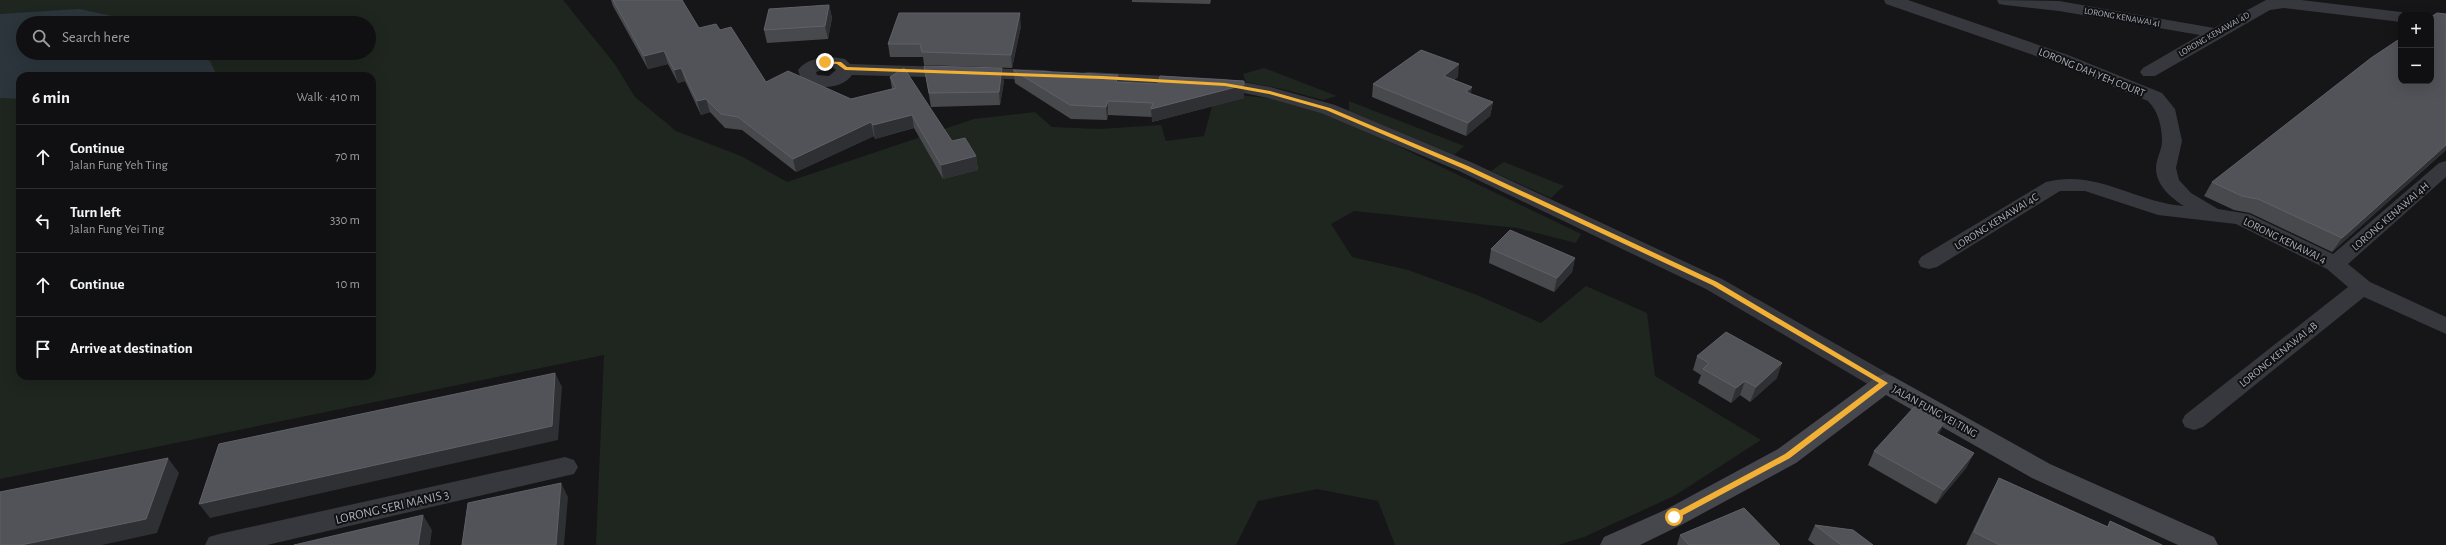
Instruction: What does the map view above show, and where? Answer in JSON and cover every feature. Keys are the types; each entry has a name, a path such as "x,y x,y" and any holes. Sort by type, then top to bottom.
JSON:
{"street":[{"name":"LORONG DAH YEH COURT","path":"1892,0 2062,59 2155,97 2166,109 2172,141 2166,168 2169,182 2184,197 2212,213"},
{"name":"LORONG KENAWAI 4I","path":"2005,0 2059,6 2216,33"},
{"name":"LORONG KENAWAI 4D","path":"2149,72 2259,8 2277,2 2398,17"},
{"name":"JALAN FUNG YEI TING","path":"845,69 1068,76 1225,84 1270,93 1328,109 1466,167 1714,284 1884,383 2041,471 2204,545"},
{"name":"LORONG KENAWAI 4H","path":"2335,264 2446,167"},
{"name":"LORONG KENAWAI 4","path":"2065,182 2081,183 2146,206 2174,212 2212,213 2242,219 2335,264 2362,287 2446,326"},
{"name":"LORONG KENAWAI 4C","path":"1929,262 2021,204 2065,182"},
{"name":"LORONG KENAWAI 4B","path":"2194,421 2362,287"},
{"path":"1614,545 1674,517 1787,456 1884,383"},
{"name":"LORONG SERI MANIS 3","path":"219,545 565,467"}],"shaded area":[{"path":"0,0 563,0 614,63 635,97 676,131 741,156 787,182 974,119 1035,112 1052,127 1100,129 1161,125 1166,141 1204,136 1216,92 1274,99 1300,105 1352,124 1581,234 1576,243 1517,228 1354,211 1331,224 1352,257 1408,270 1477,295 1541,323 1586,286 1647,313 1655,376 1761,440 1674,496 1584,537 1558,545 1395,545 1378,501 1317,489 1258,501 1236,545 596,545 604,355 0,479"},
{"path":"79,9 112,16 16,16 16,60 208,60 210,61 215,72 16,72 16,99 0,98 0,14"},
{"path":"1264,68 1337,96 1323,100 1282,89 1246,82 1243,74"},
{"path":"1349,101 1464,146 1454,155 1349,111"},
{"path":"1504,162 1564,186 1551,198 1491,171"}],"building":[{"path":"613,0 682,0 699,28 716,24 720,30 731,27 766,82 788,71 851,99 896,88 890,77 904,68 952,141 965,138 976,156 941,165 912,115 873,125 871,122 793,159 738,117 721,114 706,99 697,101 681,68 674,70 664,51 644,56"},
{"path":"829,5 825,26 764,30 769,9"},
{"path":"899,13 1020,13 1011,55 922,52 920,44 888,44"},
{"path":"2437,13 2446,14 2446,145 2342,238 2258,199 2242,196 2212,182 2371,58 2398,40 2398,84 2434,84 2434,15"},
{"path":"1421,50 1459,64 1444,76 1472,87 1466,92 1493,102 1468,123 1373,84"},
{"path":"924,66 1002,68 999,92 929,93"},
{"path":"1013,70 1118,75 1116,82 1158,84 1160,76 1244,81 1244,85 1151,109 1153,103 1108,101 1106,107 1070,105"},
{"path":"1510,230 1575,258 1557,278 1491,249"},
{"path":"1726,332 1782,363 1756,387 1745,381 1736,388 1703,369 1709,363 1697,356"},
{"path":"555,373 552,426 199,504 219,444"},
{"path":"1915,406 1945,422 1936,433 1974,453 1944,490 1874,451"},
{"path":"168,458 146,519 21,545 0,545 0,492"},
{"path":"1999,478 2108,527 2110,521 2162,545 2000,545 1974,532"},
{"path":"561,483 556,545 462,545 468,503"},
{"path":"1744,508 1780,545 1689,545 1680,535"},
{"path":"423,515 418,545 294,545"},
{"path":"1815,525 1853,530 1873,545 1841,545"}],"route":[{"path":"825,62 839,63 845,69 1102,77 1225,84 1270,93 1328,109 1466,167 1714,284 1884,383 1787,456 1674,517"}]}
